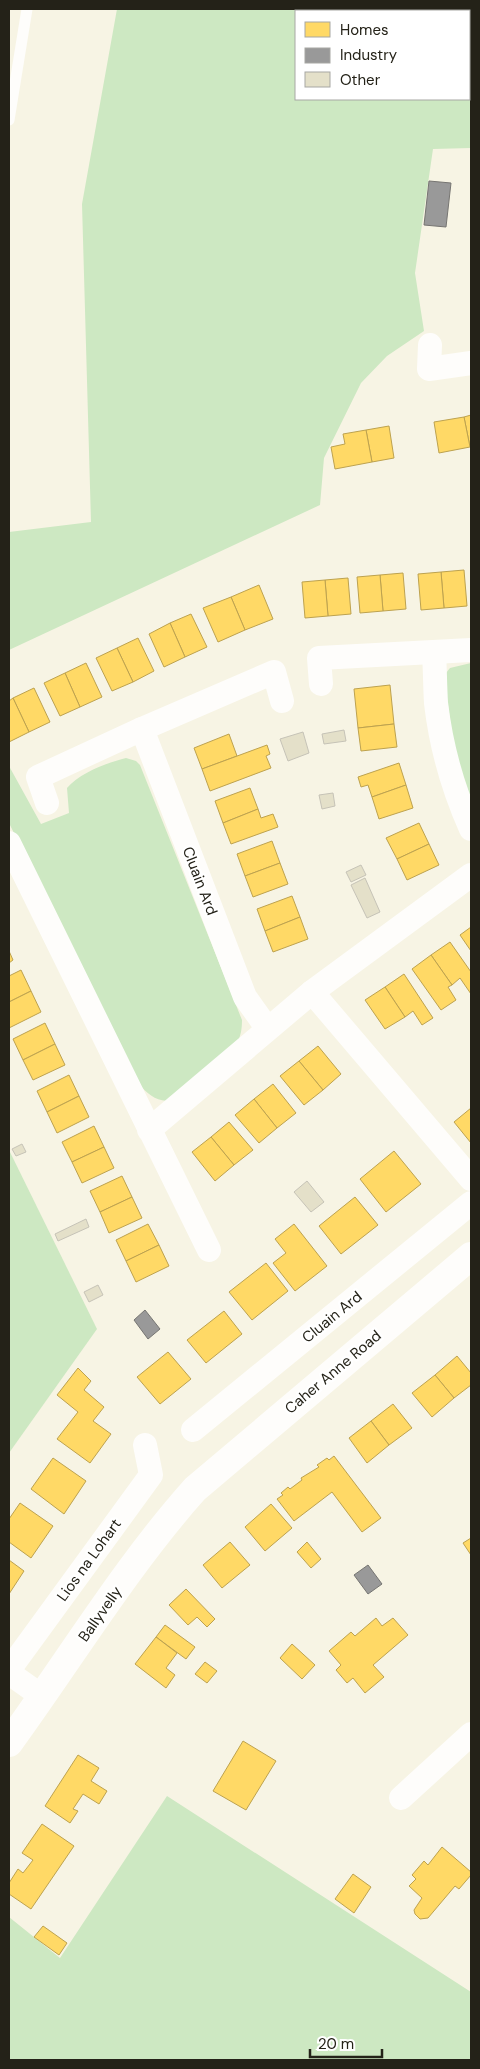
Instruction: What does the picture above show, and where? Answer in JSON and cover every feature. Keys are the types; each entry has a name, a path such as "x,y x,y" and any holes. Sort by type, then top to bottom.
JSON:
{"street":[{"path":"430,345 429,369 471,363"},
{"path":"321,684 318,658 471,650"},
{"path":"434,653 436,703 442,741 456,795 471,828"},
{"path":"47,803 38,778 142,729 274,672 282,701"},
{"name":"Cluain Ard","path":"142,729 245,996 268,1028"},
{"path":"9,843 209,1250"},
{"path":"149,1130 312,992 471,875"},
{"path":"312,992 471,1179"},
{"name":"Cluain Ard","path":"192,1430 471,1203"},
{"name":"Caher Anne Road","path":"195,1489 471,1256"},
{"name":"Lios na Lohart","path":"9,1671 151,1475 145,1445"},
{"name":"Ballyvelly","path":"9,1743 137,1562 195,1489"},
{"path":"9,1671 43,1697"},
{"path":"401,1798 471,1734"}],"lane":[{"path":"9,120 27,9"}],"green space":[{"path":"117,9 471,9 471,148 433,149 415,273 424,331 387,356 361,383 324,458 320,505 9,650 9,532 91,522 82,204"},
{"path":"471,663 471,803 454,748 445,684 446,673 450,668"},
{"path":"126,758 136,761 140,765 242,1020 237,1043 188,1089 176,1098 166,1101 156,1098 139,1084 9,823 9,766 41,824 69,813 67,788 72,783 94,769"},
{"path":"9,1150 97,1329 9,1453"},
{"path":"167,1796 471,1992 471,2060 9,2060 9,1917 60,1958"}],"building: Homes":[{"path":"471,415 471,447 470,447 464,417"},
{"path":"464,417 470,447 439,453 434,422"},
{"path":"389,426 394,458 372,462 366,430"},
{"path":"366,430 372,462 335,469 331,447 345,444 343,434"},
{"path":"464,570 467,606 444,608 441,572"},
{"path":"441,572 444,608 421,610 418,574"},
{"path":"403,573 406,609 383,611 380,575"},
{"path":"380,575 383,611 360,613 357,577"},
{"path":"348,578 351,614 328,616 325,580"},
{"path":"325,580 328,616 305,618 302,582"},
{"path":"259,585 273,619 245,630 231,597"},
{"path":"231,597 245,630 218,642 203,608"},
{"path":"191,614 207,647 185,657 170,623"},
{"path":"170,623 185,657 164,667 149,634"},
{"path":"138,638 154,671 133,682 117,648"},
{"path":"117,648 133,682 112,691 96,658"},
{"path":"86,663 102,697 80,707 65,673"},
{"path":"65,673 80,707 60,716 44,683"},
{"path":"390,685 394,724 358,728 354,689"},
{"path":"34,688 50,722 29,732 13,698"},
{"path":"13,698 29,732 9,742 9,701"},
{"path":"394,724 397,747 361,751 358,728"},
{"path":"229,734 237,756 202,769 194,748"},
{"path":"267,745 270,754 266,756 271,768 210,791 202,769"},
{"path":"399,763 406,785 372,797 368,785 361,787 358,777"},
{"path":"406,785 413,808 379,819 372,797"},
{"path":"250,788 258,809 223,823 215,801"},
{"path":"258,809 261,818 273,814 278,827 231,844 223,823"},
{"path":"419,823 429,844 397,859 386,838"},
{"path":"272,841 280,863 245,876 237,854"},
{"path":"429,844 439,865 407,880 397,859"},
{"path":"280,863 288,884 253,897 245,876"},
{"path":"292,896 300,917 265,931 257,909"},
{"path":"300,917 308,939 273,952 265,931"},
{"path":"471,927 471,951 460,935"},
{"path":"450,942 471,972 471,994 460,978 452,985 431,955"},
{"path":"9,951 13,960 9,963"},
{"path":"431,955 452,985 448,987 456,1000 441,1010 412,969"},
{"path":"21,970 31,991 9,1002 9,976"},
{"path":"404,974 433,1018 422,1025 413,1011 405,1017 385,987"},
{"path":"385,987 405,1017 385,1029 365,1000"},
{"path":"31,991 41,1012 9,1028 9,1002"},
{"path":"45,1023 55,1044 23,1060 13,1039"},
{"path":"55,1044 65,1065 33,1080 23,1060"},
{"path":"318,1046 341,1074 323,1090 299,1061"},
{"path":"299,1061 323,1090 304,1105 280,1076"},
{"path":"69,1075 79,1096 47,1112 37,1091"},
{"path":"273,1084 296,1113 277,1128 254,1099"},
{"path":"79,1096 89,1117 57,1133 47,1112"},
{"path":"254,1099 277,1128 259,1143 235,1115"},
{"path":"471,1108 471,1143 454,1122"},
{"path":"229,1122 253,1150 234,1165 211,1137"},
{"path":"94,1126 104,1147 72,1162 62,1142"},
{"path":"211,1137 234,1165 215,1181 192,1152"},
{"path":"104,1147 114,1168 82,1183 72,1162"},
{"path":"394,1151 421,1184 386,1212 360,1179"},
{"path":"122,1176 132,1197 100,1212 90,1191"},
{"path":"132,1197 142,1218 109,1233 100,1212"},
{"path":"355,1197 378,1225 341,1254 319,1226"},
{"path":"148,1224 159,1245 126,1261 116,1240"},
{"path":"294,1224 327,1266 295,1291 273,1263 286,1253 275,1239"},
{"path":"159,1245 169,1266 136,1282 126,1261"},
{"path":"266,1263 288,1291 252,1320 229,1292"},
{"path":"224,1311 242,1334 206,1363 187,1340"},
{"path":"168,1352 191,1379 160,1404 137,1377"},
{"path":"457,1356 471,1373 471,1385 454,1398 435,1375"},
{"path":"78,1368 91,1381 84,1390 104,1407 93,1421 111,1434 90,1463 57,1439 78,1412 57,1395"},
{"path":"435,1375 454,1398 432,1417 412,1393"},
{"path":"393,1404 412,1428 389,1445 371,1421"},
{"path":"371,1421 389,1445 367,1463 349,1438"},
{"path":"334,1456 381,1518 362,1532 332,1492 294,1521 277,1499 283,1495 281,1493 288,1487 290,1489 302,1480 301,1478 319,1467 317,1465 327,1458 329,1460"},
{"path":"53,1458 86,1481 64,1514 31,1489"},
{"path":"20,1503 53,1526 31,1558 9,1542 9,1519"},
{"path":"271,1504 292,1528 265,1551 245,1527"},
{"path":"471,1538 471,1555 463,1543"},
{"path":"230,1542 250,1565 222,1588 203,1565"},
{"path":"307,1542 321,1559 311,1568 297,1552"},
{"path":"9,1560 24,1571 9,1594"},
{"path":"186,1589 215,1619 207,1627 197,1617 188,1625 169,1605"},
{"path":"376,1618 382,1626 393,1618 408,1635 373,1665 384,1677 365,1693 353,1678 347,1683 336,1670 341,1665 329,1651 351,1632 355,1636"},
{"path":"165,1625 195,1647 186,1659 156,1637"},
{"path":"156,1637 177,1653 166,1668 175,1675 166,1688 135,1664"},
{"path":"292,1644 315,1665 302,1679 280,1658"},
{"path":"205,1662 217,1671 207,1683 195,1674"},
{"path":"243,1741 276,1761 246,1810 213,1791"},
{"path":"78,1755 99,1768 91,1781 107,1791 99,1804 83,1794 73,1809 78,1811 70,1823 45,1806"},
{"path":"42,1824 74,1846 31,1909 9,1894 9,1883 18,1869 23,1873 33,1860 22,1853"},
{"path":"442,1847 471,1872 471,1875 459,1889 455,1886 428,1918 420,1919 414,1910 422,1898 409,1886 416,1879 412,1875 424,1861 428,1865"},
{"path":"353,1874 371,1887 354,1913 335,1899"},
{"path":"43,1926 67,1943 59,1955 34,1937"}],"building: Industry":[{"path":"429,181 451,183 446,227 424,225"},
{"path":"145,1310 160,1329 148,1339 134,1320"},
{"path":"368,1565 382,1584 368,1594 354,1575"}],"building: Other":[{"path":"344,730 346,741 324,744 322,734"},
{"path":"303,732 309,753 288,761 280,739"},
{"path":"333,793 335,806 322,809 319,795"},
{"path":"361,865 366,875 351,882 346,872"},
{"path":"365,878 380,912 367,918 351,885"},
{"path":"22,1144 26,1152 16,1156 12,1149"},
{"path":"307,1181 324,1202 311,1212 294,1192"},
{"path":"86,1219 89,1227 58,1241 55,1234"},
{"path":"98,1285 103,1295 89,1302 84,1292"}]}
